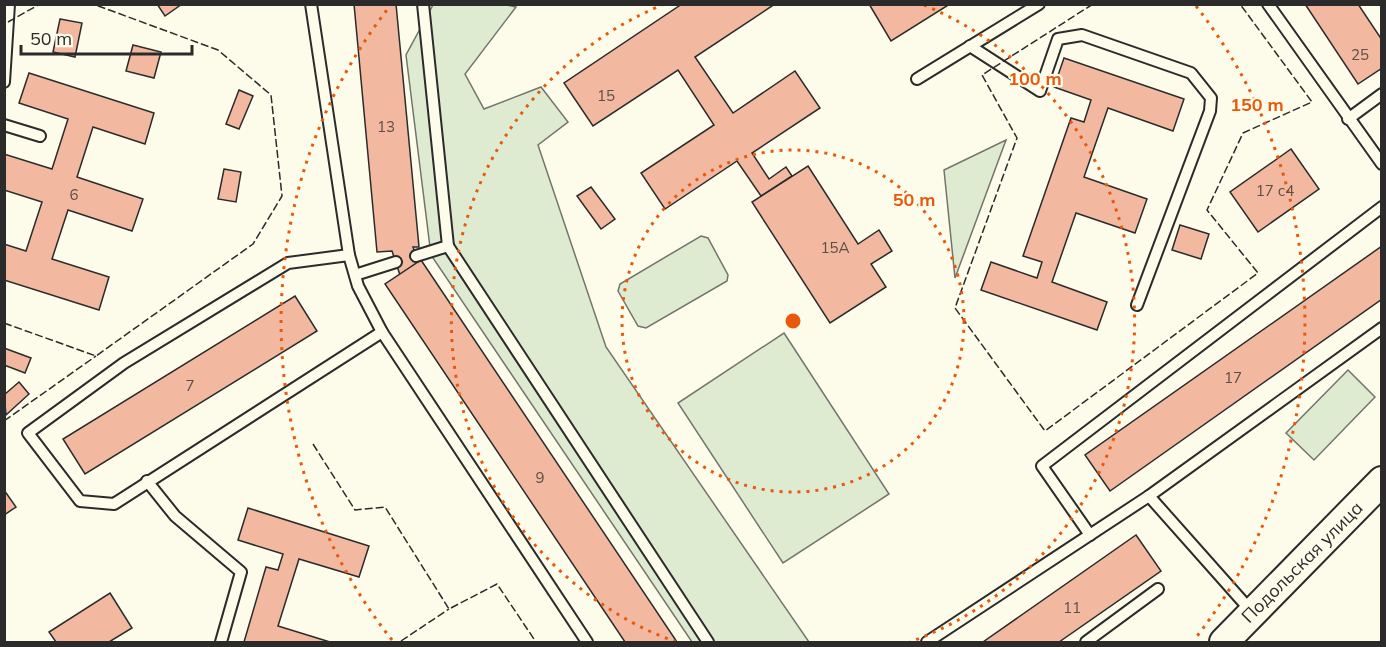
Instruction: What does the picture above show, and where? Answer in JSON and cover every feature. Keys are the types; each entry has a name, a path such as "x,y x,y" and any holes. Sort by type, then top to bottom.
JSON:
{"street":[{"name":"Подольская улица","path":"1224,642 1382,481"}],"lane":[{"path":"4,82 9,4"},
{"path":"311,4 349,255 355,275 382,332 587,642"},
{"path":"423,4 448,246 708,642"},
{"path":"917,78 1039,4"},
{"path":"1268,4 1382,164"},
{"path":"970,46 1040,91 1058,39 1082,35 1191,73 1211,98 1210,111 1137,305"},
{"path":"1348,118 1382,94"},
{"path":"4,125 40,136"},
{"path":"1090,535 1042,466 1382,207"},
{"path":"416,256 448,246"},
{"path":"349,255 288,263 124,363 28,432 80,501 114,504 382,332"},
{"path":"355,275 396,262"},
{"path":"927,642 1149,496 1382,328"},
{"path":"147,481 175,516 241,572 221,642"},
{"path":"1149,496 1252,612"},
{"path":"1086,642 1158,589"}],"green space":[{"path":"502,4 516,7 465,74 484,109 541,87 568,122 538,145 606,347 809,642 692,642 431,255 406,55 433,5"},
{"path":"1006,140 955,278 944,170"},
{"path":"701,236 708,238 728,275 727,281 646,328 638,326 618,291 620,284"},
{"path":"784,333 889,494 783,563 678,403"},
{"path":"1348,370 1375,397 1314,460 1286,433"}],"building":[{"path":"157,4 182,4 165,16"},
{"path":"354,4 396,4 419,247 413,247 418,262 400,275 392,251 377,252"},
{"path":"682,4 775,4 695,57 733,113 795,71 820,108 752,153 769,179 786,167 792,176 761,196 737,161 665,209 641,173 714,125 678,70 593,126 564,83"},
{"path":"869,4 950,4 891,41"},
{"path":"1305,4 1358,4 1382,40 1382,68 1358,84"},
{"path":"60,19 82,23 75,57 53,52"},
{"path":"133,45 161,52 154,78 126,71"},
{"path":"1064,58 1184,99 1173,131 1108,108 1084,177 1147,199 1135,233 1076,213 1052,282 1107,302 1097,330 981,290 991,262 1037,278 1042,262 1023,256 1071,118 1084,122 1091,100 1054,87"},
{"path":"29,73 154,113 145,144 93,127 77,177 143,199 132,231 68,210 52,259 109,277 99,310 4,280 4,244 26,251 42,202 4,190 4,154 52,169 68,119 19,103"},
{"path":"239,90 253,96 239,129 226,124"},
{"path":"1291,149 1319,189 1258,232 1230,192"},
{"path":"808,166 858,244 879,230 892,251 871,264 886,287 830,323 752,202"},
{"path":"224,169 241,172 236,202 218,199"},
{"path":"591,187 615,219 601,229 577,196"},
{"path":"1180,225 1209,234 1201,259 1172,250"},
{"path":"1382,246 1382,299 1110,491 1085,455"},
{"path":"421,260 677,642 625,642 385,284"},
{"path":"295,296 317,331 85,474 63,439"},
{"path":"4,348 31,358 25,373 4,365"},
{"path":"19,382 29,394 6,415 4,395"},
{"path":"4,490 16,507 4,515"},
{"path":"248,508 369,546 359,577 299,559 278,626 330,642 244,642 266,567 278,570 283,554 238,540"},
{"path":"1136,535 1161,571 1059,642 983,642"},
{"path":"110,593 132,628 109,642 56,642 49,632"}],"fence":[{"path":"8,22 40,4"},
{"path":"4,323 96,356 253,244 282,196 271,95 218,50 93,4"},
{"path":"1093,4 982,75 1017,138 955,308 1045,431 1258,273 1207,210 1243,133 1312,102 1240,4"},
{"path":"4,421 96,356"},
{"path":"313,444 355,510 385,507 449,609 497,584 536,642"},
{"path":"401,641 449,609"}]}
